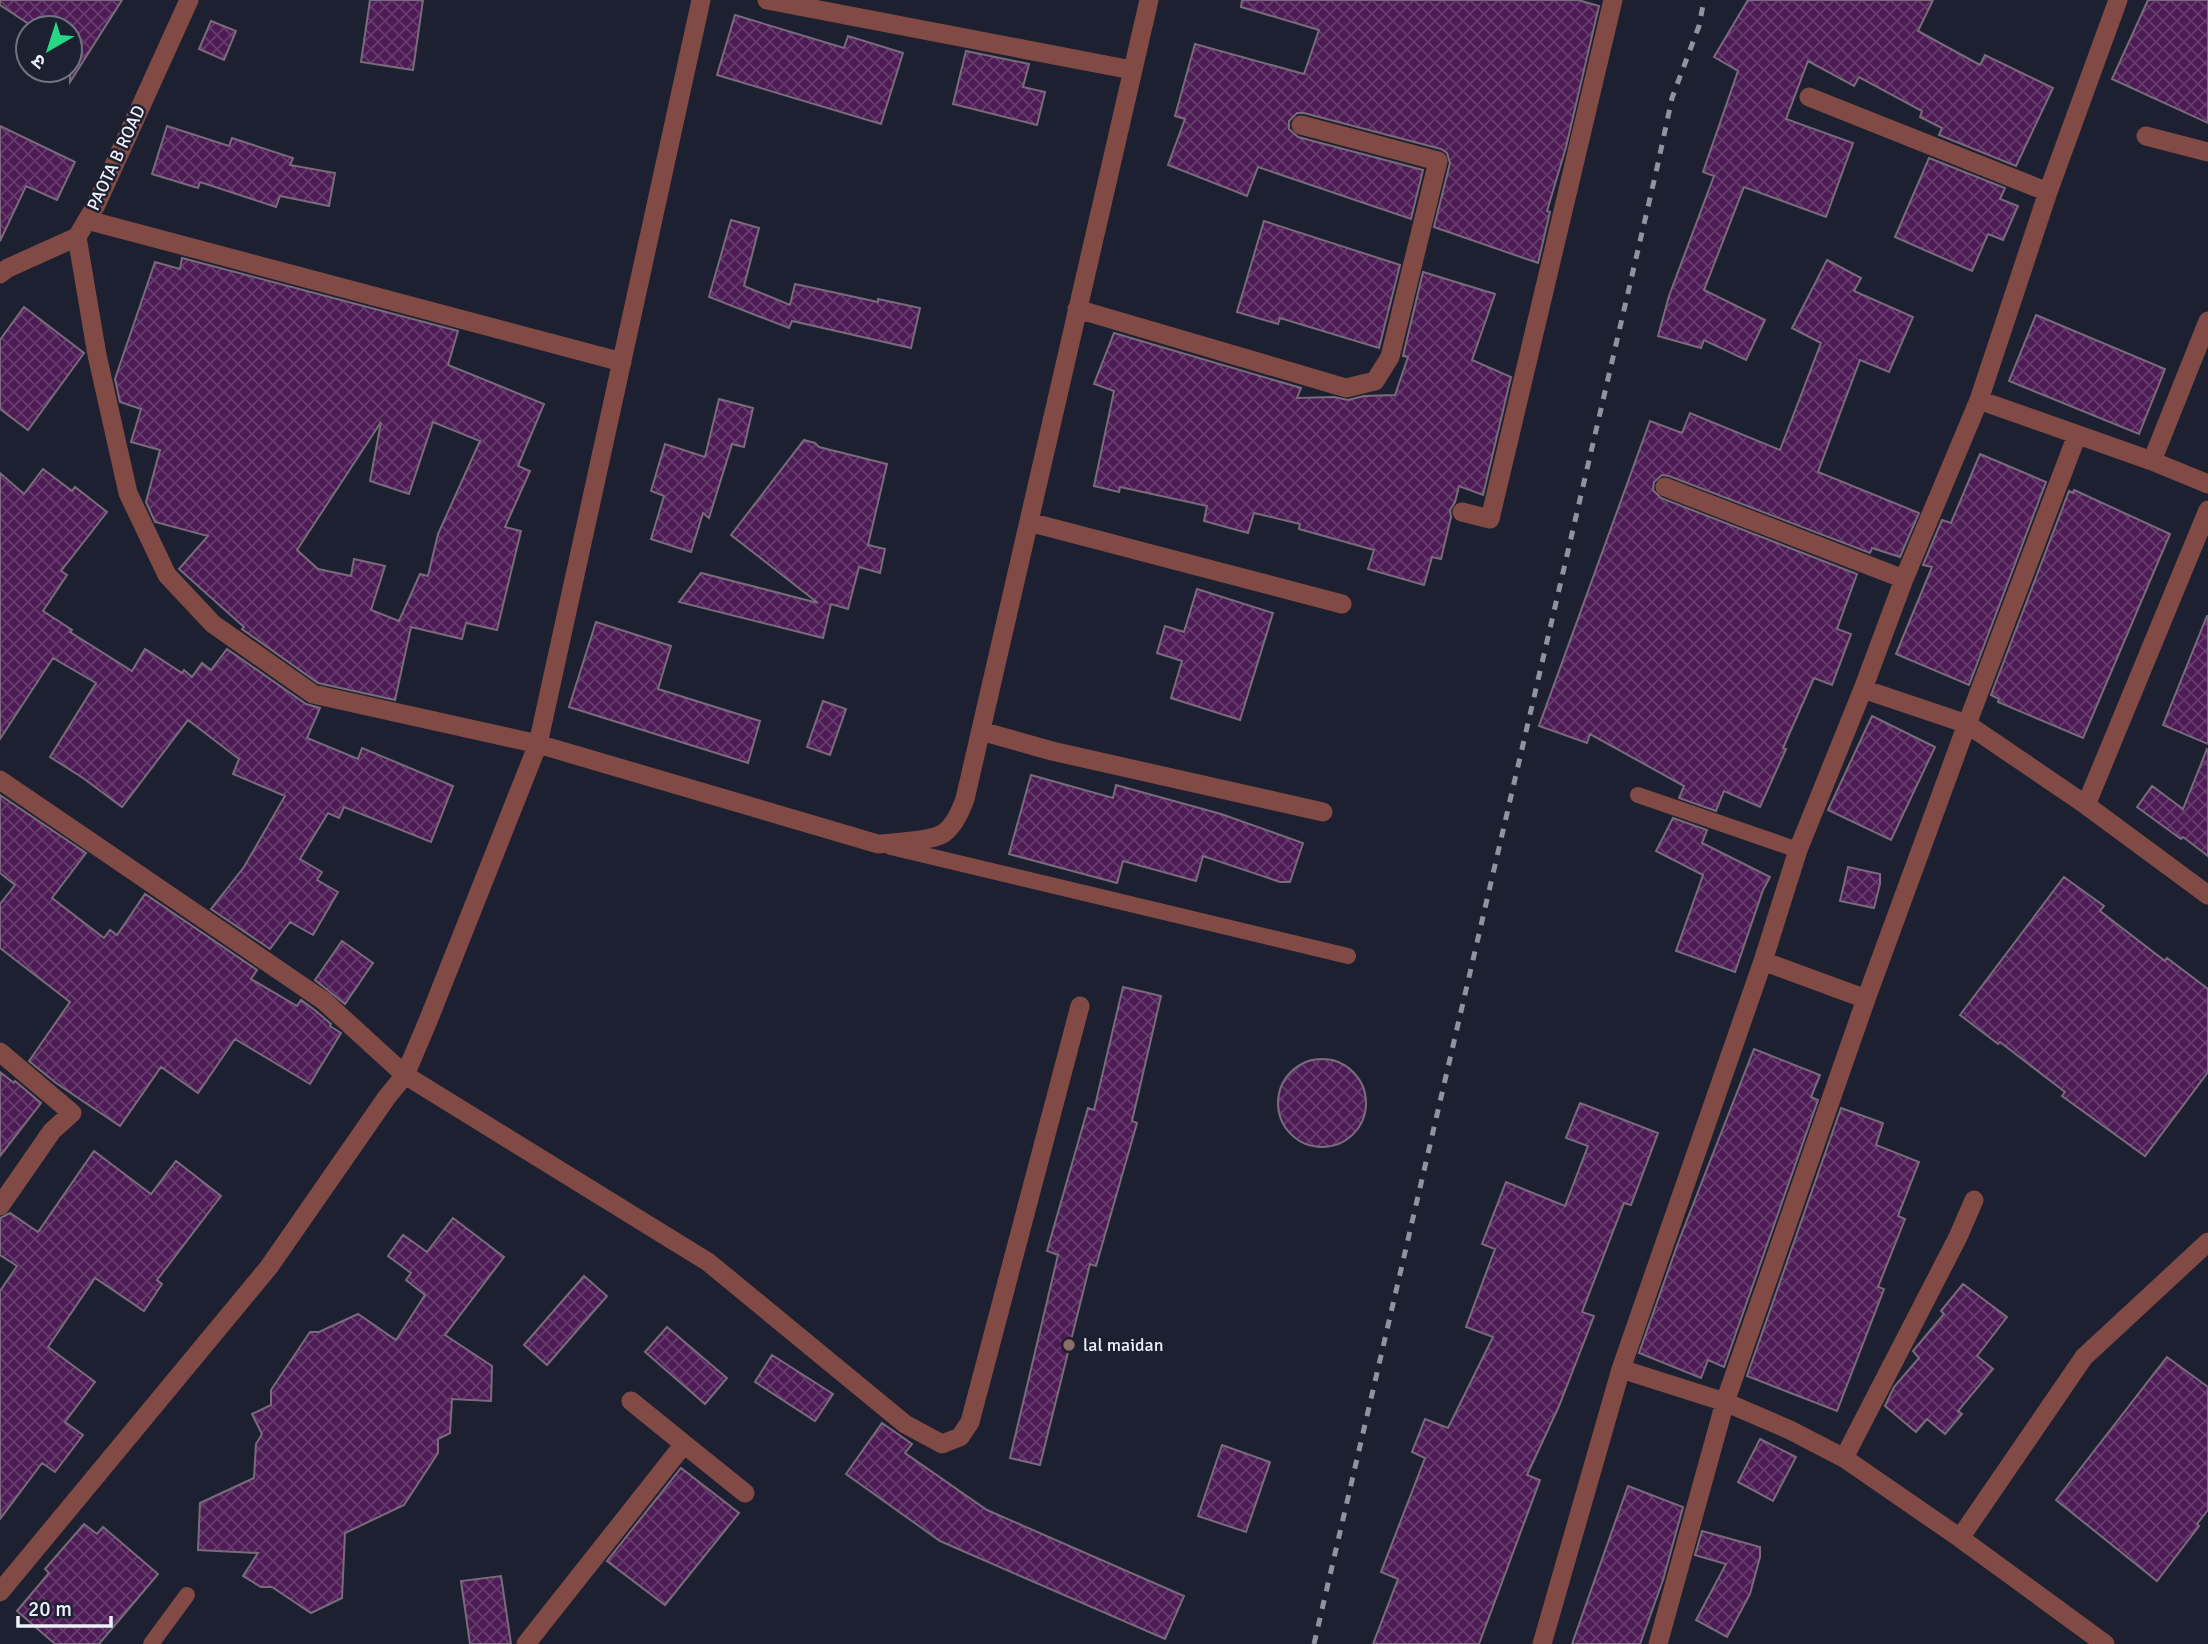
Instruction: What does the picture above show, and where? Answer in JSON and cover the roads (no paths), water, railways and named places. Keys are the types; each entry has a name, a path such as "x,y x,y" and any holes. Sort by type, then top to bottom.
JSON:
{"street":[{"name":"PAOTA B ROAD","path":"82,228 189,0"},
{"path":"0,1592 269,1267 405,1074 538,744 701,0"},
{"path":"767,0 1132,70"},
{"path":"82,228 97,355 128,493 167,575 213,624 313,694 538,744 878,844 908,842 944,833 958,816 965,799 1149,0"},
{"path":"1462,512 1490,519 1613,0"},
{"path":"1542,1644 1621,1369 1763,961 1798,850 1904,579 1979,400 2048,192 2118,0"},
{"path":"1809,97 2048,192"},
{"path":"1077,309 1346,388 1375,381 1390,357 1438,161 1301,125"},
{"path":"2146,136 2208,152"},
{"path":"0,274 82,228 622,362"},
{"path":"2152,461 2208,321"},
{"path":"1979,400 2152,461 2208,484"},
{"path":"1658,1644 1726,1402 1866,999 2077,435"},
{"path":"1665,487 1904,579"},
{"path":"2086,805 2208,510"},
{"path":"1029,523 1342,604"},
{"path":"1863,689 1967,724 2086,805 2208,895"},
{"path":"981,732 1052,751 1323,813"},
{"path":"0,780 324,1001 405,1074 708,1262 905,1424 942,1444 960,1437 970,1422 1080,1006"},
{"path":"1763,961 1866,999"},
{"path":"0,1052 72,1114 52,1131 0,1206"},
{"path":"1844,1458 1958,1237 1974,1200"},
{"path":"1960,1538 2084,1357 2208,1242"},
{"path":"1621,1369 1726,1402 1790,1430 1844,1458 1960,1538 2105,1644"},
{"path":"631,1401 745,1493"},
{"path":"526,1644 684,1444"}],"lane":[{"path":"1638,795 1798,850"},
{"path":"878,844 1348,956"},
{"path":"150,1644 187,1595"}],"railway":[{"path":"1314,1644 1672,98 1699,26 1704,0"}],"place":[{"name":"lal maidan","path":"1069,1345"}]}
